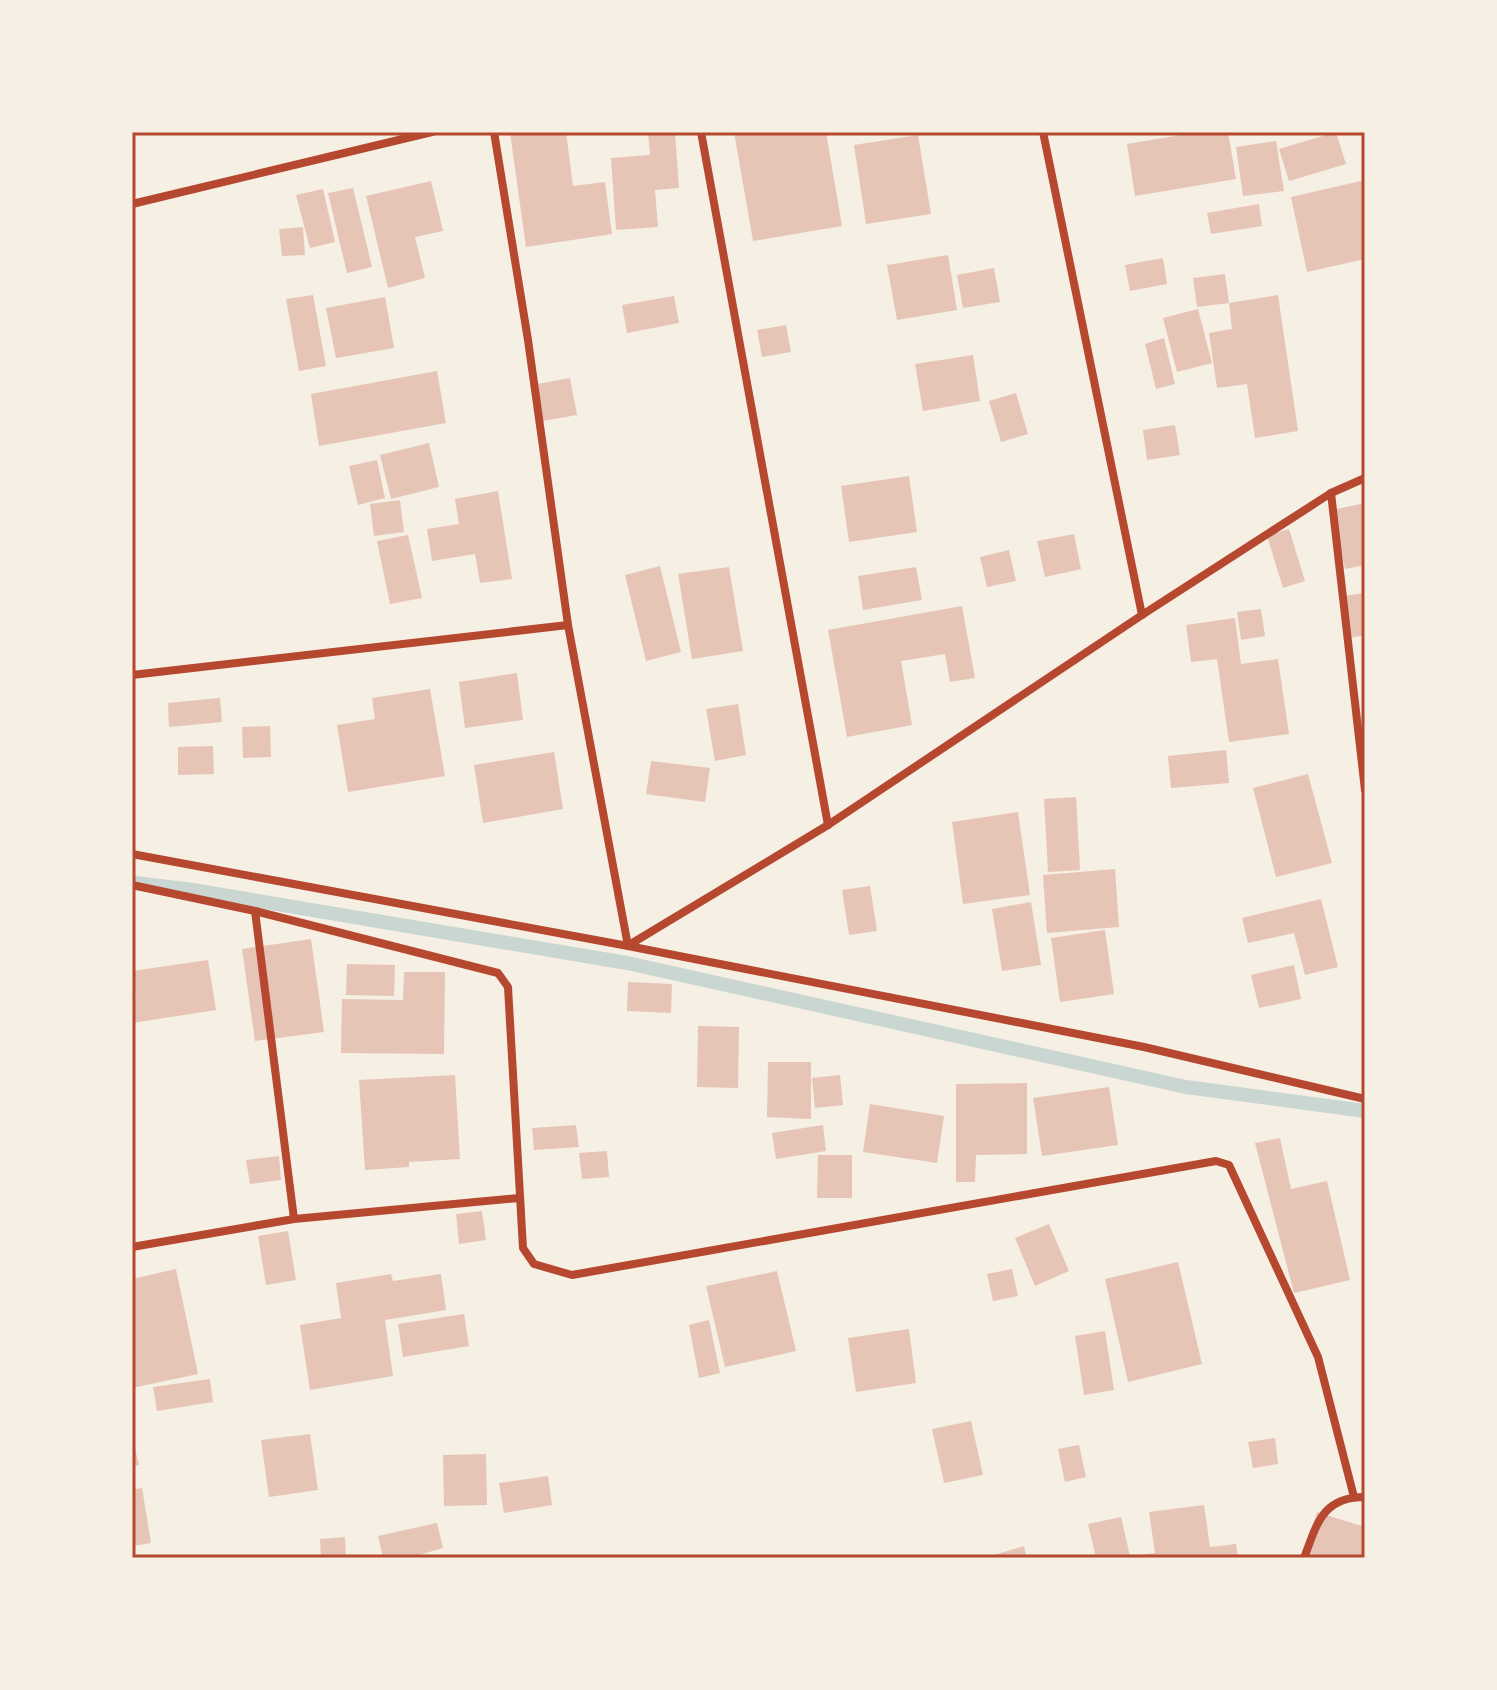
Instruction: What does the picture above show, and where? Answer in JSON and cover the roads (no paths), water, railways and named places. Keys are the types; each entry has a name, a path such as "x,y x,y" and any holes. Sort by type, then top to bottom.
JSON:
{"street":[{"path":"132,204 432,132"},
{"path":"494,132 528,340 568,625 628,946"},
{"path":"701,132 828,825"},
{"path":"1043,132 1142,615"},
{"path":"628,946 828,825 1331,493 1365,478"},
{"path":"1331,493 1365,790"},
{"path":"132,675 568,625"},
{"path":"132,854 628,946 1144,1047 1365,1099"},
{"path":"132,885 255,911 498,973 505,979 508,987 523,1248 534,1264 572,1275 1216,1161 1229,1165 1318,1357 1354,1497"},
{"path":"255,911 294,1219"},
{"path":"132,1247 294,1219 519,1198"},
{"path":"1304,1558 1323,1512 1330,1505 1354,1497 1365,1497"}],"waterway":[{"path":"135,883 627,963 1186,1087 1365,1111"}]}
